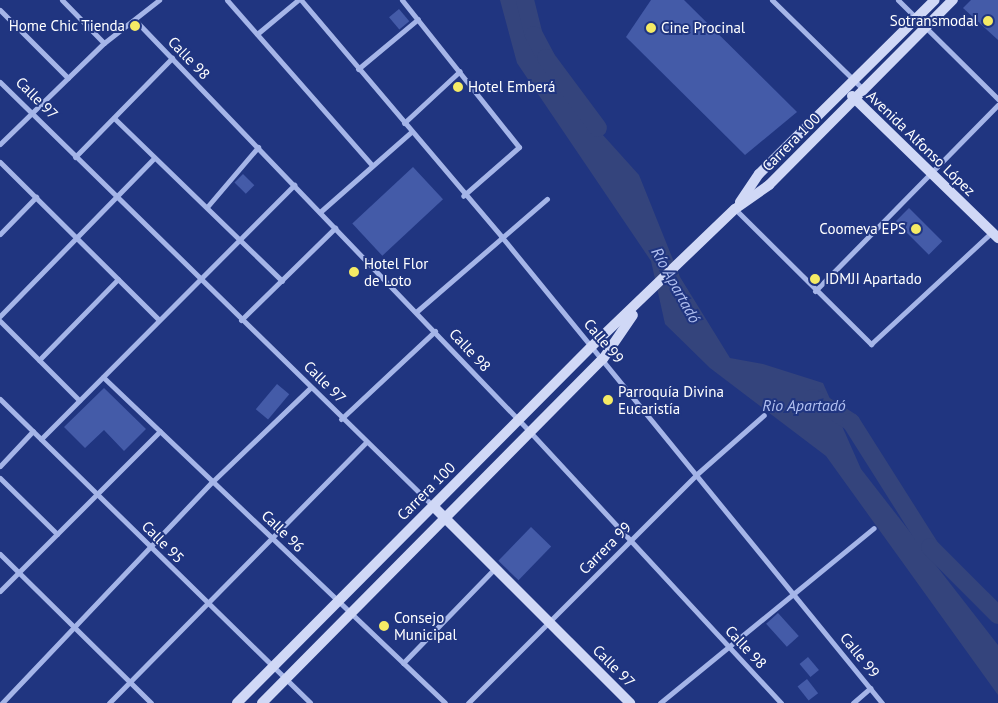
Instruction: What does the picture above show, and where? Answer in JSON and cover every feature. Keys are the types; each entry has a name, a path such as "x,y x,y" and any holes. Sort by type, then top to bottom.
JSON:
{"main road":[{"name":"Carrera 100","path":"735,209 759,174 935,0"},
{"name":"Carrera 100","path":"237,703 592,346 640,303 735,209 769,185 953,0"},
{"name":"Avenida Alfonso López","path":"846,90 929,174 995,235"},
{"name":"Carrera 100","path":"262,703 604,359 640,303"},
{"name":"Calle 97","path":"433,506 630,703"}],"street":[{"path":"62,0 104,43"},
{"path":"0,144 104,43 159,0"},
{"path":"226,0 372,165"},
{"path":"257,34 299,0"},
{"name":"Calle 99","path":"299,0 404,123 463,196 501,236 604,359 882,703"},
{"path":"402,0 519,148 463,196"},
{"path":"772,0 864,90"},
{"path":"898,0 918,17 998,98"},
{"path":"0,10 68,78"},
{"path":"358,69 418,19"},
{"name":"Calle 98","path":"135,20 435,331 781,703"},
{"path":"75,156 172,58"},
{"path":"404,123 460,71"},
{"name":"Calle 97","path":"0,82 341,419 433,506"},
{"path":"815,290 998,105"},
{"path":"114,118 282,281"},
{"path":"320,212 411,132"},
{"path":"207,207 258,147"},
{"path":"0,316 115,195 154,158"},
{"path":"0,162 158,319"},
{"path":"41,439 198,278 294,185"},
{"path":"0,234 36,196"},
{"path":"416,312 501,236 547,199"},
{"path":"735,209 871,344 995,235"},
{"path":"241,320 335,228"},
{"path":"39,360 118,279"},
{"path":"0,321 79,400"},
{"path":"341,419 435,331"},
{"name":"Calle 96","path":"103,377 445,703"},
{"path":"2,703 212,482 310,388"},
{"name":"Calle 95","path":"0,399 310,703"},
{"name":"Carrera 99","path":"468,703 697,474 764,416"},
{"path":"0,466 33,431"},
{"path":"0,591 160,431"},
{"path":"109,703 366,443"},
{"path":"0,478 57,534"},
{"path":"660,703 792,592 874,528"},
{"path":"0,554 151,703"},
{"path":"403,663 495,568"},
{"path":"853,703 870,688"}],"water":[{"name":"Rio Apartadó","path":"500,0 530,0 556,83 639,175 680,277 730,358 763,364 823,383 861,469 998,645 998,695 826,456 710,368 665,324 651,261 517,63"}],"building":[{"path":"651,0 684,0 797,112 745,155 626,37"},
{"name":"Sotransmodal","path":"971,0 998,0 998,40 963,8"},
{"path":"399,9 409,21 399,30 389,17"},
{"path":"413,167 443,199 382,256 352,224"},
{"path":"243,174 254,185 246,194 235,182"},
{"name":"Coomeva EPS","path":"909,208 942,241 929,255 896,221"},
{"path":"277,384 289,394 268,420 256,409"},
{"path":"104,388 146,429 124,451 104,430 85,448 64,427"},
{"path":"531,527 551,546 518,580 498,561"},
{"path":"778,613 799,636 787,647 766,624"},
{"path":"808,657 819,670 811,677 800,664"},
{"path":"807,679 818,693 809,701 798,686"}],"waterway":[{"name":"Río Apartadó","path":"525,0 534,35 546,58 598,128"},
{"name":"Río Apartadó","path":"813,398 851,422 930,547 998,615"}],"place":[{"name":"Sotransmodal","path":"988,21"},
{"name":"Home Chic Tienda","path":"135,26"},
{"name":"Cine Procinal","path":"651,28"},
{"name":"Hotel Emberá","path":"458,87"},
{"name":"Coomeva EPS","path":"916,229"},
{"name":"Hotel Flor de Loto","path":"354,272"},
{"name":"IDMJI Apartado","path":"815,279"},
{"name":"Parroquía Divina Eucaristía","path":"608,400"},
{"name":"Consejo Municipal","path":"384,626"}]}
